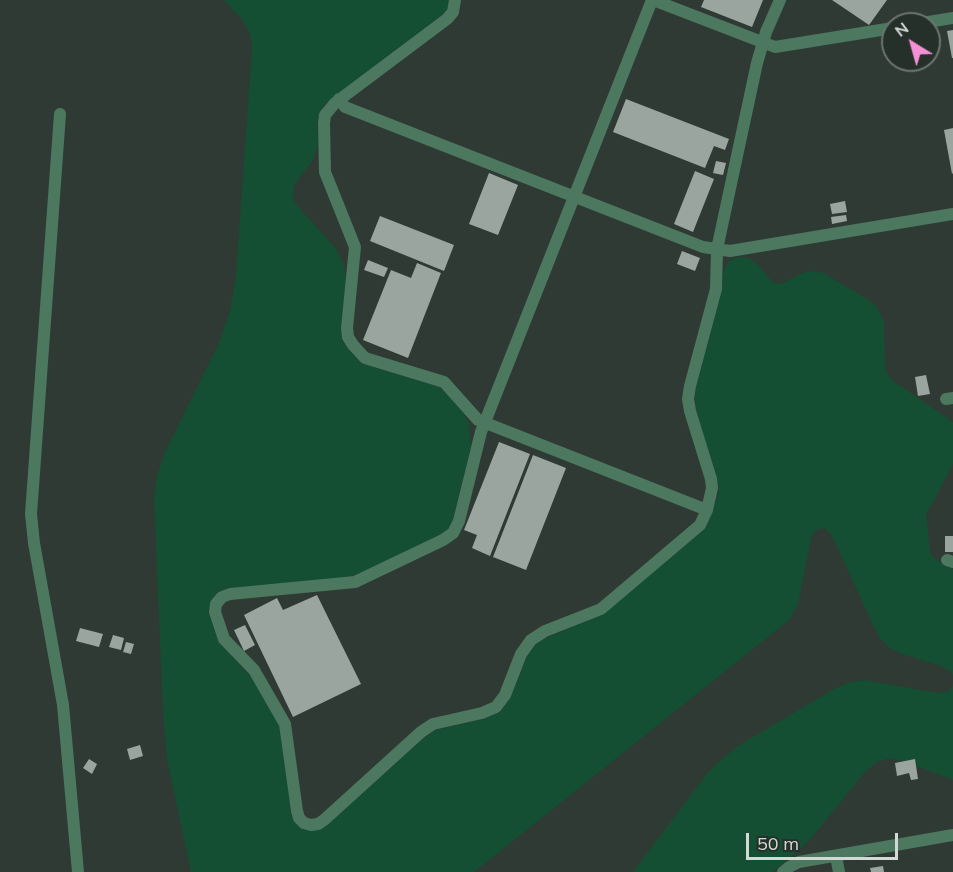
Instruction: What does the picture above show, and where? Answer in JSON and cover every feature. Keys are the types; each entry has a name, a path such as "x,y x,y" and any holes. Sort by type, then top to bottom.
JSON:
{"street":[{"path":"455,0 453,12 447,19 339,99 325,115 324,163 328,181 355,248 348,337 352,345 365,358 444,382 478,420 707,510"},
{"path":"780,0 762,43 717,249 716,289 688,399 711,479 711,498 700,525 612,601 594,612 545,631 531,640 521,654 505,695 496,707 482,713 433,724 421,732 324,820 318,824 304,823 297,811 285,724 254,670 224,639 214,612 216,604 222,597 230,594 355,582 453,533 459,522 485,423 653,0 762,43 775,47 881,30"},
{"path":"339,99 345,107 703,247 730,251 953,214"},
{"path":"60,114 31,514 34,543 63,705 78,872"},
{"path":"783,872 799,862 953,835"},
{"path":"836,856 839,872"}],"green space":[{"path":"224,0 449,0 448,9 443,14 324,105 317,122 316,152 295,184 293,198 336,249 344,265 346,282 341,328 342,339 348,349 361,363 440,387 464,413 469,424 471,447 453,519 448,529 440,535 363,572 343,578 228,588 218,592 211,601 208,612 219,642 256,683 280,726 291,813 294,821 301,828 327,825 425,737 436,730 484,719 500,712 510,698 527,656 535,644 604,614 705,528 719,488 696,410 696,387 722,289 723,272 728,262 738,257 749,258 774,284 783,283 805,272 815,271 824,273 870,301 877,307 884,322 885,367 888,375 893,381 953,422 953,464 926,515 930,551 933,557 953,569 953,677 951,672 941,666 902,654 891,649 881,640 831,534 824,528 815,530 811,539 798,604 789,620 474,872 191,872 167,759 154,499 157,476 165,452 218,345 230,311 236,275 252,47 250,34 243,21"},
{"path":"866,680 937,693 949,691 953,685 953,780 889,758 877,762 865,772 808,842 773,872 633,872 709,771 736,747 834,689 850,682"}],"building":[{"path":"704,0 763,0 752,27 701,7"},
{"path":"832,0 887,0 869,25"},
{"path":"953,30 953,58 952,58 947,31"},
{"path":"626,99 729,139 725,150 714,146 705,168 613,132"},
{"path":"953,128 953,173 952,174 944,130"},
{"path":"716,161 726,163 723,175 713,173"},
{"path":"695,171 714,179 693,232 674,224"},
{"path":"489,173 518,185 498,235 469,224"},
{"path":"845,201 847,212 832,214 830,204"},
{"path":"846,215 847,221 832,224 831,217"},
{"path":"380,216 454,245 444,271 370,241"},
{"path":"682,251 700,258 695,271 677,264"},
{"path":"368,260 388,268 384,277 364,270"},
{"path":"417,263 441,273 408,358 363,340 391,270 411,278"},
{"path":"926,375 930,394 918,396 915,377"},
{"path":"499,442 530,454 490,556 472,548 477,535 464,530"},
{"path":"533,455 566,468 526,570 493,557"},
{"path":"945,536 953,536 953,552 945,552"},
{"path":"317,595 361,684 293,717 244,615 277,598 283,610"},
{"path":"245,625 255,645 244,651 234,630"},
{"path":"80,628 103,634 99,647 76,641"},
{"path":"113,635 124,638 121,650 109,647"},
{"path":"126,642 134,644 131,654 123,652"},
{"path":"140,745 143,756 130,760 127,749"},
{"path":"89,759 97,764 92,774 83,768"},
{"path":"915,759 918,779 911,780 909,773 897,776 895,763"},
{"path":"883,866 884,872 871,872 870,868"}]}
